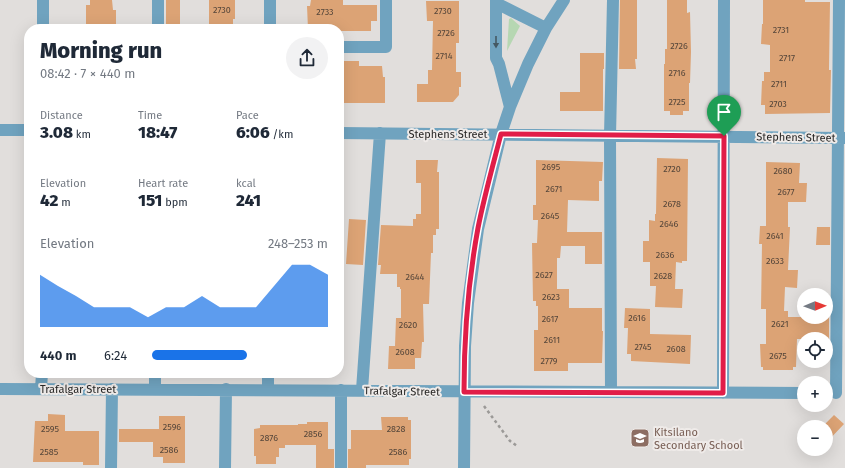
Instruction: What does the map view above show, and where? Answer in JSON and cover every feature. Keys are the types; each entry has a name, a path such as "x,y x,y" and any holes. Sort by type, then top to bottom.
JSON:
{"street":[{"path":"43,0 43,24"},
{"path":"158,0 158,24"},
{"path":"270,0 270,24"},
{"path":"344,47 386,46 386,0"},
{"path":"464,468 465,346 468,303 478,229 501,134 510,107 528,64 546,28 564,0"},
{"path":"611,392 610,136 613,0"},
{"path":"723,393 724,0"},
{"path":"836,393 842,138 839,0"},
{"path":"510,107 499,64 496,58 496,1 546,28"},
{"path":"0,130 24,130"},
{"name":"Stephens Street","path":"344,133 842,138"},
{"path":"362,390 380,133"},
{"path":"41,389 42,378"},
{"path":"155,378 155,389"},
{"path":"268,378 268,390"},
{"name":"Trafalgar Street","path":"0,389 797,393"},
{"path":"111,468 112,389"},
{"path":"225,468 226,389"},
{"path":"341,390 341,468"}],"path":[{"path":"484,406 510,441 517,446"}],"green space":[{"path":"511,18 520,26 507,51 509,19"}],"building":[{"path":"90,0 112,0 113,10 116,10 116,24 86,24 86,5 90,5"},
{"path":"166,0 180,0 180,24 166,24"},
{"path":"209,0 235,0 235,19 233,19 233,24 209,24"},
{"path":"311,0 343,0 343,5 377,5 377,21 371,21 371,31 344,31 344,24 308,24 307,6 310,6"},
{"path":"620,0 637,0 636,69 619,69"},
{"path":"667,0 687,0 687,13 690,12 691,52 689,111 683,111 683,115 670,115 670,111 664,111 664,64 665,49 667,49"},
{"path":"763,0 805,0 805,2 830,2 830,113 765,114 765,105 761,105 762,81 764,81 764,72 770,72 770,45 761,44"},
{"path":"426,1 459,1 459,43 456,43 456,72 461,72 461,87 459,87 459,95 453,102 417,102 417,84 428,84 428,70 432,70 433,21 427,21"},
{"path":"580,53 604,53 603,111 560,111 560,92 580,92"},
{"path":"344,61 359,61 359,66 382,66 383,77 385,77 385,103 344,103"},
{"path":"657,158 688,159 687,261 682,261 682,263 676,262 675,289 683,289 682,308 655,307 656,286 650,286 650,262 643,262 643,241 649,241 649,220 655,221 656,214"},
{"path":"416,160 438,160 437,172 439,172 439,229 436,229 436,235 433,235 429,304 423,304 424,342 422,342 421,358 415,358 415,369 388,369 389,346 395,346 396,318 401,318 401,289 400,287 397,287 397,274 380,274 381,265 378,265 381,225 413,226 413,219 416,219 416,214 421,214 421,183 416,183"},
{"path":"536,160 603,162 602,181 599,181 599,201 568,200 567,232 602,232 602,264 585,264 585,246 561,246 560,258 557,258 557,289 569,289 569,308 602,308 602,363 568,363 568,371 534,371 534,330 538,330 538,306 536,306 536,301 533,301 532,243 537,243 538,220 533,220 533,205 536,205"},
{"path":"766,162 800,163 799,183 807,183 806,202 788,202 788,227 790,227 788,270 798,270 797,288 785,287 784,311 788,311 788,317 797,317 797,324 829,324 829,332 797,332 796,367 793,367 793,370 763,370 763,367 761,367 760,344 766,344 766,309 761,309 762,244 759,244 760,226 766,226"},
{"path":"349,219 366,220 363,265 346,264"},
{"path":"817,227 830,227 830,245 816,245"},
{"path":"625,308 650,309 650,334 691,335 690,364 631,361 631,354 627,354 628,328 624,328"},
{"path":"48,414 65,415 65,431 99,431 99,465 83,465 83,462 33,462 35,421 48,421"},
{"path":"834,415 844,424 833,436 833,420 829,420"},
{"path":"159,416 185,416 185,463 163,463 163,457 153,457 153,442 119,442 119,429 159,429"},
{"path":"381,417 408,417 408,420 411,420 411,459 409,459 409,465 366,465 366,468 348,468 348,449 351,449 351,430 382,430"},
{"path":"307,422 328,422 328,449 334,449 334,468 316,468 316,445 285,445 285,448 279,448 279,457 276,457 276,464 256,464 256,456 254,456 254,429 260,428 260,425 298,425 307,424"}],"place":[{"name":"Kitsilano Secondary School","path":"640,438"}],"route":[{"path":"501,134 724,136 723,393 464,392 468,303 478,229 501,134"}]}
